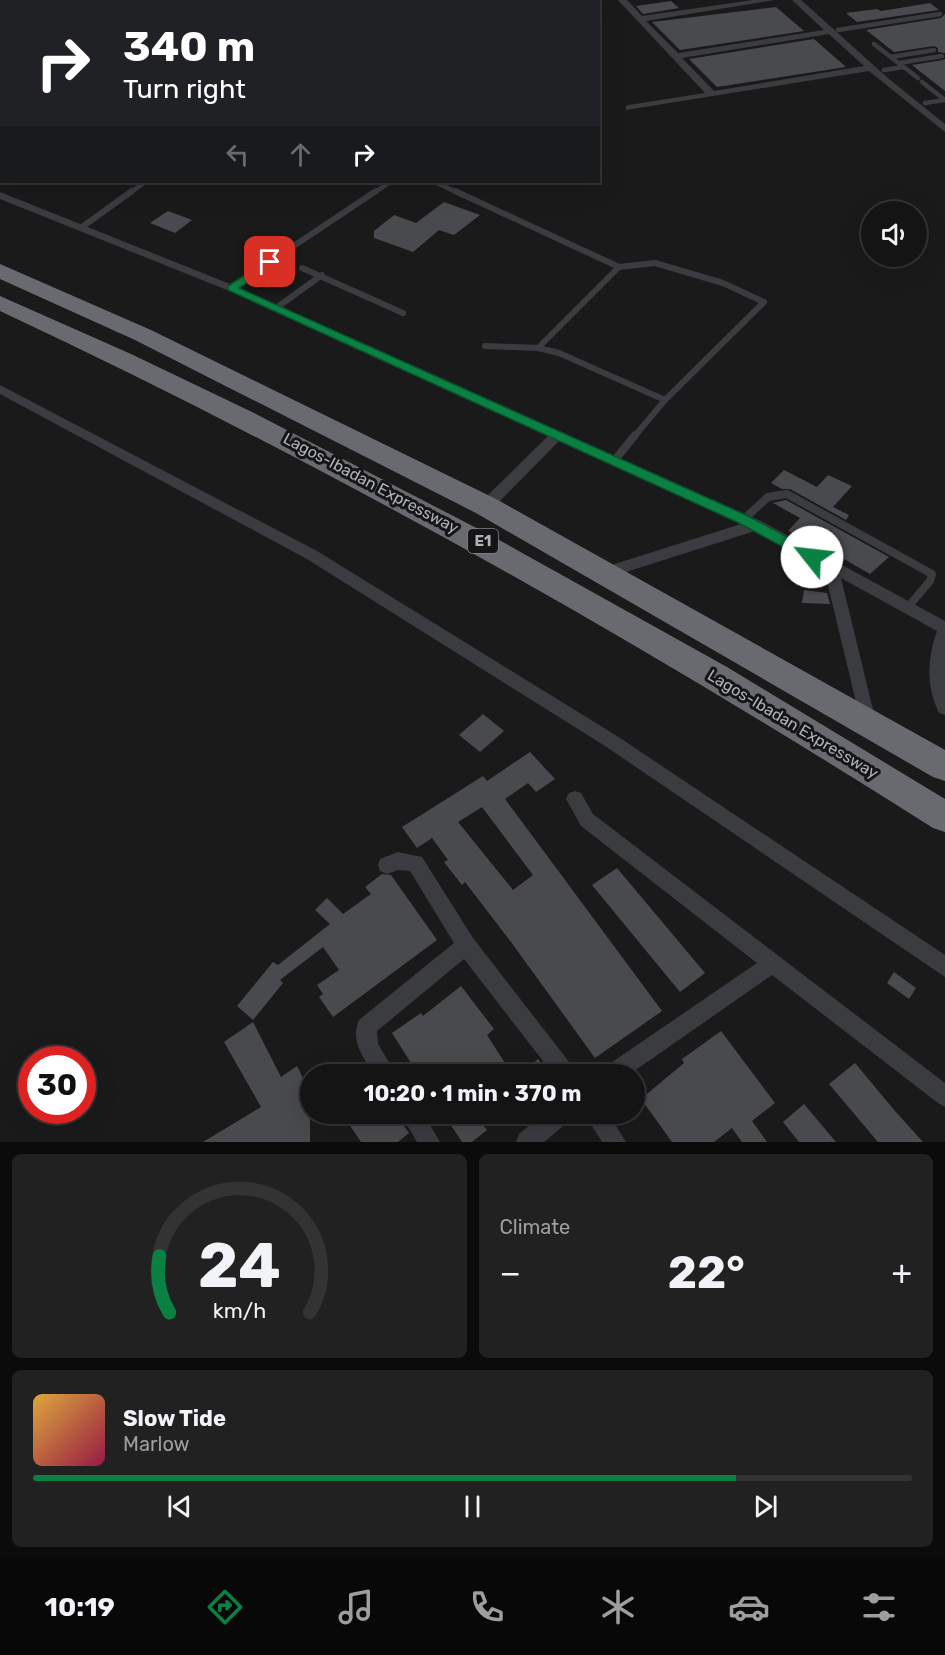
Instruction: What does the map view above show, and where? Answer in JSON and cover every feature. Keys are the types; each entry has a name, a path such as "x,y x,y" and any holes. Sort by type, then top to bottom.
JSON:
{"highway":[{"name":"Lagos-Ibadan Expressway","path":"0,271 153,340 339,430 486,506 945,766"},
{"name":"Lagos-Ibadan Expressway","path":"0,303 225,407 493,547 760,704 945,817"},
{"path":"760,704 787,677"}],"street":[{"path":"622,0 712,94"},
{"path":"640,19 738,2 770,0"},
{"path":"796,0 884,70 891,80 945,129"},
{"path":"804,0 872,68 945,119"},
{"path":"675,56 835,31"},
{"path":"629,108 872,68"},
{"path":"0,195 231,288 750,522 908,607 945,629 935,658 939,691 945,708"},
{"path":"0,389 312,555 611,741 945,967"},
{"path":"486,506 556,436"},
{"path":"604,573 750,522"},
{"path":"831,567 868,722"},
{"path":"574,799 587,820 945,1096"},
{"path":"387,865 398,861 415,863 466,945 558,1064"},
{"path":"379,1064 368,1047 366,1027 466,945"},
{"path":"627,1064 773,963"},
{"path":"418,1124 429,1142"},
{"path":"527,1142 548,1124"},
{"path":"603,1124 615,1142"}],"lane":[{"path":"835,31 940,14"},
{"path":"874,44 945,100"},
{"path":"891,57 934,50"},
{"path":"884,70 942,56"},
{"path":"925,103 945,100"},
{"path":"82,228 144,183"},
{"path":"231,288 388,183"},
{"path":"437,183 619,267 656,263 723,283 764,302 665,400 614,461"},
{"path":"538,348 619,267"},
{"path":"302,268 403,313"},
{"path":"276,308 322,275"},
{"path":"485,346 538,348 591,366 665,400"},
{"path":"750,522 768,495 779,492 787,494 932,574 933,578 908,607"}],"building":[{"path":"671,1 679,8 643,14 636,6"},
{"path":"930,3 939,10 857,22 846,13 877,9 881,11"},
{"path":"776,7 804,31 680,50 652,22"},
{"path":"945,14 945,53 938,52 938,48 934,46 894,52 866,30 941,18"},
{"path":"814,39 846,67 717,87 689,59"},
{"path":"945,59 945,91 912,65 943,60"},
{"path":"444,202 480,215 454,235 439,230 413,252 374,238 374,231 394,215 416,223"},
{"path":"168,211 192,220 175,233 150,223"},
{"path":"784,470 817,487 828,475 852,486 833,507 849,515 846,520 790,489 782,489 771,483"},
{"path":"786,500 889,557 870,574 804,536 803,538 788,531 800,518 773,503"},
{"path":"804,590 827,593 830,604 802,603"},
{"path":"483,714 504,731 480,752 459,735"},
{"path":"530,752 555,779 536,792 528,783 505,799 662,1011 595,1058 465,882 462,885 444,862 448,860 432,838 417,848 402,827 483,776 487,781","holes":["482,807 533,875 513,890 458,822"]},
{"path":"617,868 705,973 680,992 592,885"},
{"path":"382,874 391,875 437,940 333,1017 319,997 323,994 317,985 339,970 323,947 280,980 283,983 253,1020 237,1006 273,962 278,965 330,924 315,910 327,898 343,914 371,894 365,887"},
{"path":"894,972 916,988 909,999 887,983"},
{"path":"461,986 494,1029 487,1035 506,1064 412,1064 392,1033 421,1013 423,1016"},
{"path":"253,1022 281,1077 297,1066 300,1072 300,1124 310,1124 310,1142 203,1142 261,1107 224,1042"},
{"path":"721,1031 775,1103 752,1121 767,1142 742,1142 732,1128 714,1142 672,1142 645,1105 645,1096 684,1063 682,1059"},
{"path":"538,1059 542,1064 532,1064"},
{"path":"855,1063 923,1142 878,1142 829,1084"},
{"path":"804,1104 836,1142 799,1142 783,1122"},
{"path":"349,1124 403,1124 409,1133 398,1142 361,1142"},
{"path":"450,1124 484,1124 487,1130 472,1142 462,1142"}],"route":[{"path":"270,262 231,288 405,364 556,436 756,525 812,557"}]}
